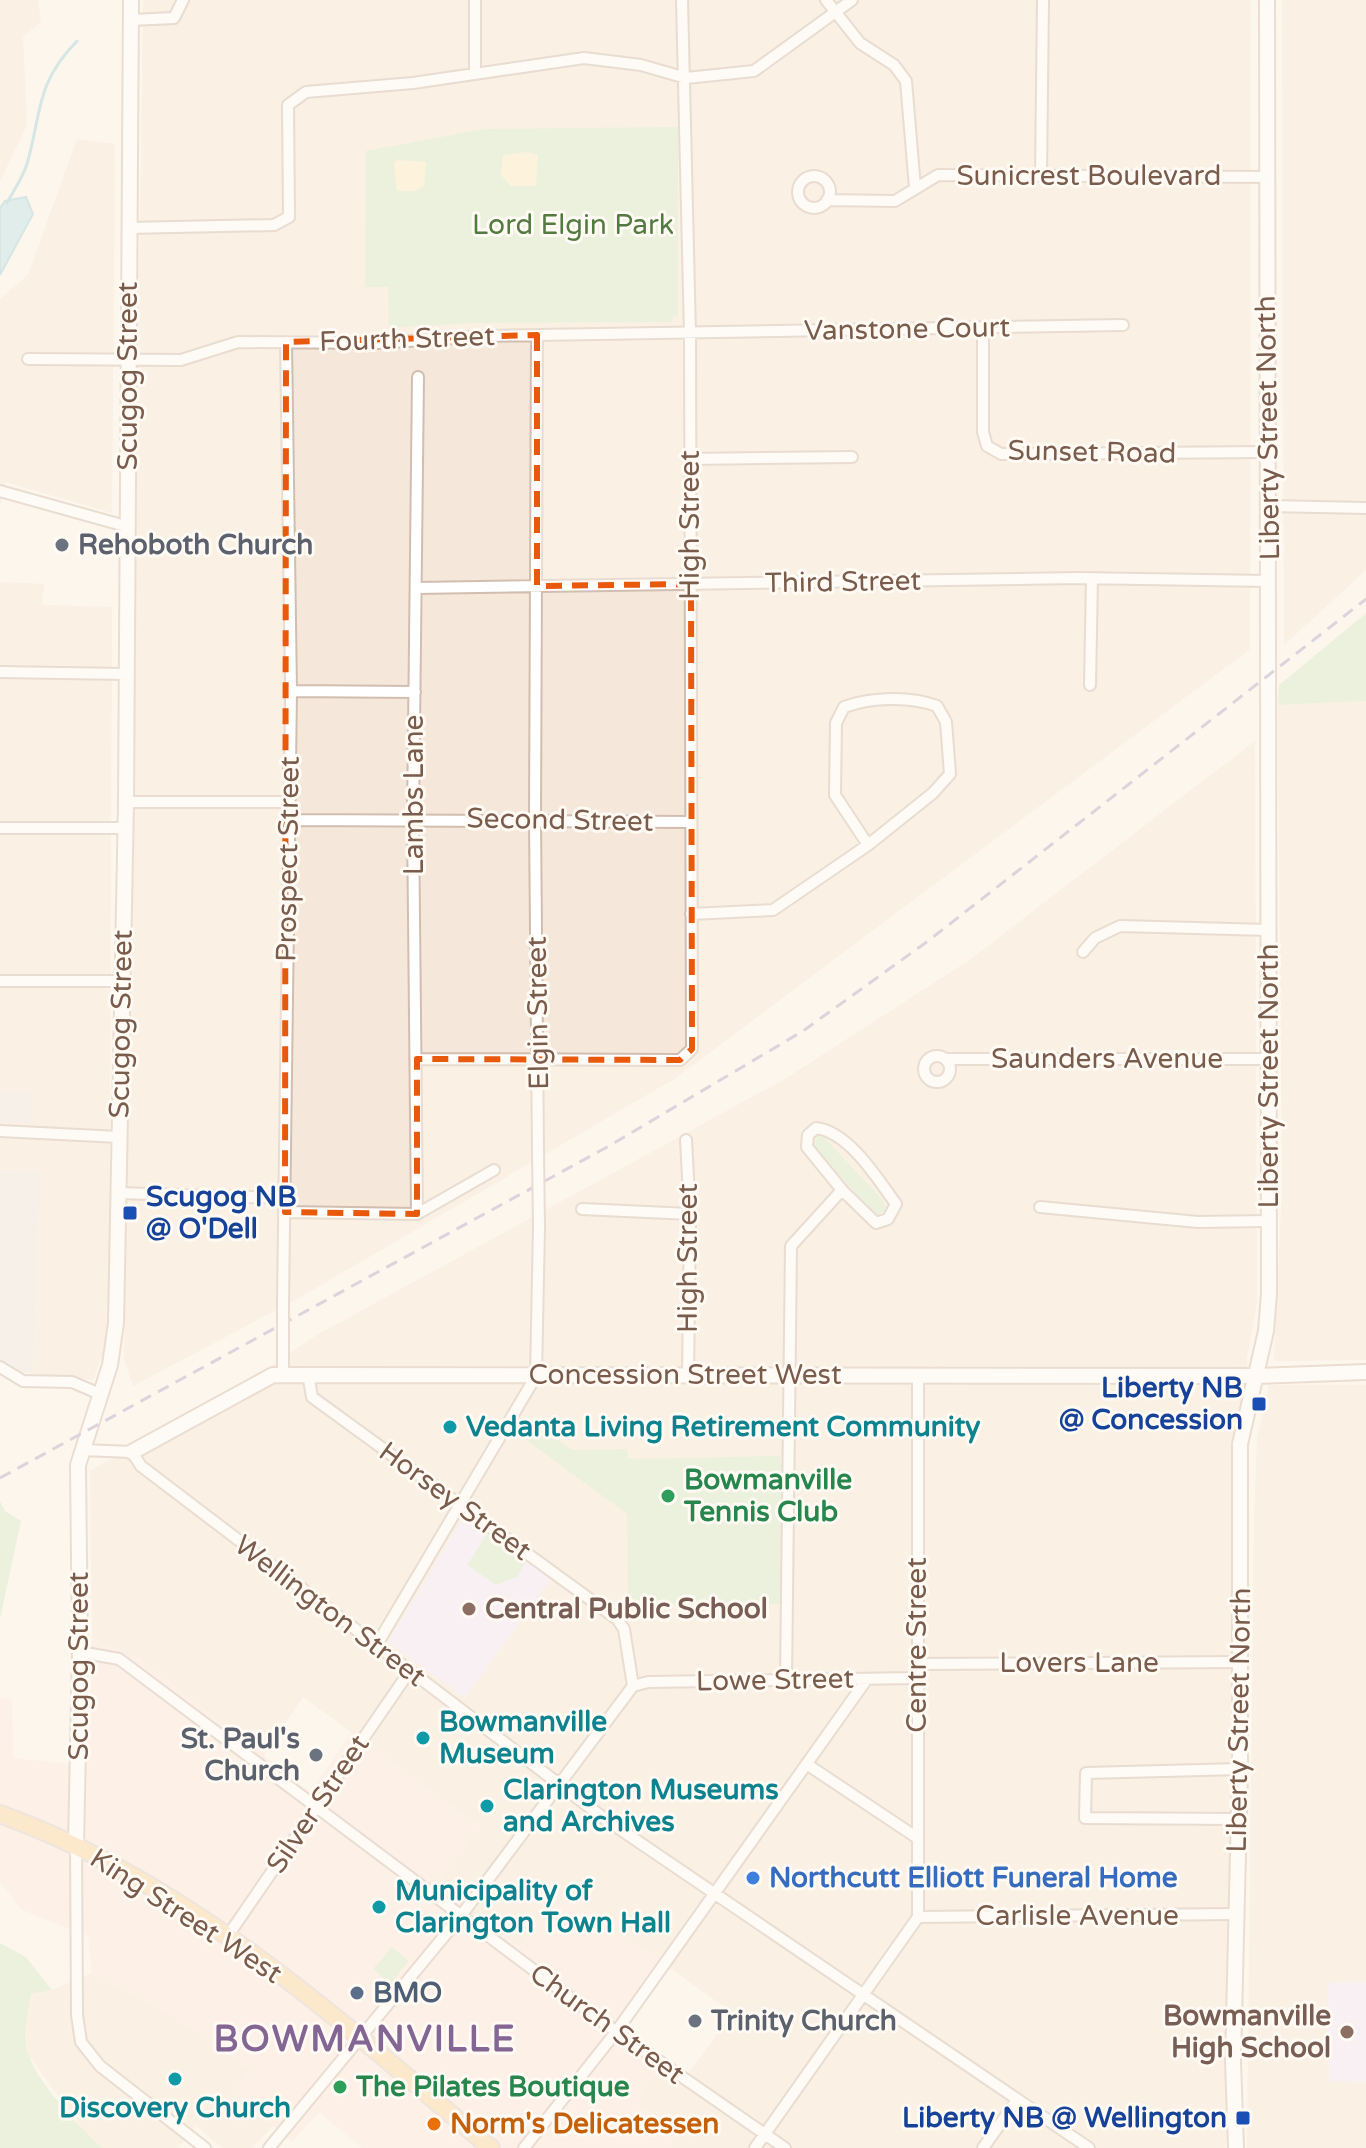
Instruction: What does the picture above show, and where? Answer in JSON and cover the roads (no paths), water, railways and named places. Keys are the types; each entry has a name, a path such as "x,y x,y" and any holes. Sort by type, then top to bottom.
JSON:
{"main road":[{"name":"King Street West","path":"0,1814 76,1844 227,1937 362,2038 491,2148"}],"street":[{"name":"Scugog Street","path":"131,0 126,828 116,1323 110,1365 78,1465 77,2015 81,2042 100,2066 205,2148"},
{"path":"131,20 174,18 183,0"},
{"path":"475,0 475,73"},
{"name":"High Street","path":"539,1060 680,1060 692,1049 690,334 682,0"},
{"path":"826,0 865,48 894,65 906,81 915,188"},
{"path":"128,228 274,225 289,217 288,105 306,92 413,83 584,58 641,65 686,78 754,71 852,0"},
{"path":"1041,176 1043,0"},
{"name":"Liberty Street North","path":"1236,2148 1233,2061 1240,1769 1240,1444 1257,1376 1269,1293 1267,0"},
{"name":"Sunicrest Boulevard","path":"827,200 895,201 938,175 1266,177"},
{"name":"Vanstone Court","path":"690,334 1123,325"},
{"name":"Sunset Road","path":"983,329 983,432 987,446 1001,454 1267,452"},
{"name":"Fourth Street","path":"28,359 181,360 238,342 690,334"},
{"name":"Elgin Street","path":"376,1646 536,1376 539,1227 535,820 537,335"},
{"name":"Prospect Street","path":"283,1375 291,691 286,342"},
{"name":"Lambs Lane","path":"417,1214 413,818 418,377"},
{"path":"689,459 852,457"},
{"path":"0,491 129,527"},
{"path":"1268,506 1366,508"},
{"path":"1090,685 1092,578"},
{"name":"Third Street","path":"416,588 1092,578 1269,581"},
{"path":"0,672 126,674"},
{"path":"291,691 415,692"},
{"path":"691,914 773,910 868,845 933,793 950,774 946,722 937,706 922,700 861,701 844,707 836,723 835,795 868,845"},
{"path":"126,802 288,802"},
{"name":"Second Street","path":"288,820 413,818 689,822"},
{"path":"0,828 126,828"},
{"path":"1083,952 1105,931 1120,926 1269,930"},
{"path":"0,981 121,981"},
{"path":"417,1059 539,1060"},
{"name":"Saunders Avenue","path":"945,1059 1268,1059"},
{"path":"816,1128 830,1130 873,1173 896,1204 894,1212 876,1223 842,1190 807,1147 808,1135 816,1128"},
{"path":"0,1131 119,1137"},
{"name":"High Street","path":"686,1140 690,1214 688,1376"},
{"path":"285,1212 417,1214 494,1170"},
{"path":"786,1681 791,1246 842,1190"},
{"path":"118,1193 285,1198"},
{"path":"1040,1207 1071,1212 1131,1213 1198,1222 1269,1221"},
{"path":"582,1209 690,1214"},
{"path":"0,1367 23,1381 72,1382 100,1394"},
{"name":"Concession Street West","path":"132,1452 273,1375 1257,1376 1366,1372"},
{"name":"Horsey Street","path":"308,1374 312,1397 617,1619 624,1629 633,1686"},
{"name":"Centre Street","path":"918,1374 918,1917"},
{"path":"82,1450 132,1452"},
{"name":"Wellington Street","path":"132,1452 141,1466 560,1785 715,1895 1089,2148"},
{"name":"Church Street","path":"80,1652 119,1659 616,2032 785,2148"},
{"name":"Lovers Lane","path":"918,1664 1240,1662"},
{"name":"Silver Street","path":"227,1937 409,1672"},
{"name":"Lowe Street","path":"633,1686 648,1682 918,1678"},
{"path":"524,2148 616,2032 867,1679"},
{"path":"269,2148 460,1917 633,1686"},
{"path":"808,1765 916,1837"},
{"path":"1238,1819 1085,1818 1085,1796 1086,1773 1240,1769"},
{"name":"Carlisle Avenue","path":"918,1917 1237,1914"},
{"path":"755,2148 918,1917"},
{"path":"983,2148 1017,2100"}],"water":[{"path":"26,197 33,214 0,275 0,208 5,201"}],"waterway":[{"path":"7,203 27,164 47,85 63,56 77,41"}],"railway":[{"path":"0,1478 609,1146 803,1031 928,941 1366,599"}],"place":[{"name":"Rehoboth Church","path":"62,545"},
{"name":"Scugog NB @ O'Dell","path":"130,1213"},
{"name":"Liberty NB @ Concession","path":"1259,1404"},
{"name":"Vedanta Living Retirement Community","path":"450,1427"},
{"name":"Bowmanville Tennis Club","path":"668,1496"},
{"name":"Central Public School","path":"469,1609"},
{"name":"Bowmanville Museum","path":"423,1738"},
{"name":"St. Paul's Church","path":"316,1755"},
{"name":"Clarington Museums and Archives","path":"487,1806"},
{"name":"Northcutt Elliott Funeral Home","path":"753,1878"},
{"name":"Municipality of Clarington Town Hall","path":"379,1907"},
{"name":"BMO","path":"357,1993"},
{"name":"Trinity Church","path":"695,2021"},
{"name":"Bowmanville High School","path":"1347,2032"},
{"name":"Discovery Church","path":"175,2079"},
{"name":"The Pilates Boutique","path":"340,2087"},
{"name":"Liberty NB @ Wellington","path":"1243,2118"},
{"name":"Norm's Delicatessen","path":"434,2124"}],"district":[{"name":"BOWMANVILLE","path":"365,2039"}],"park label":[{"name":"Lord Elgin Park","path":"573,225"}]}
